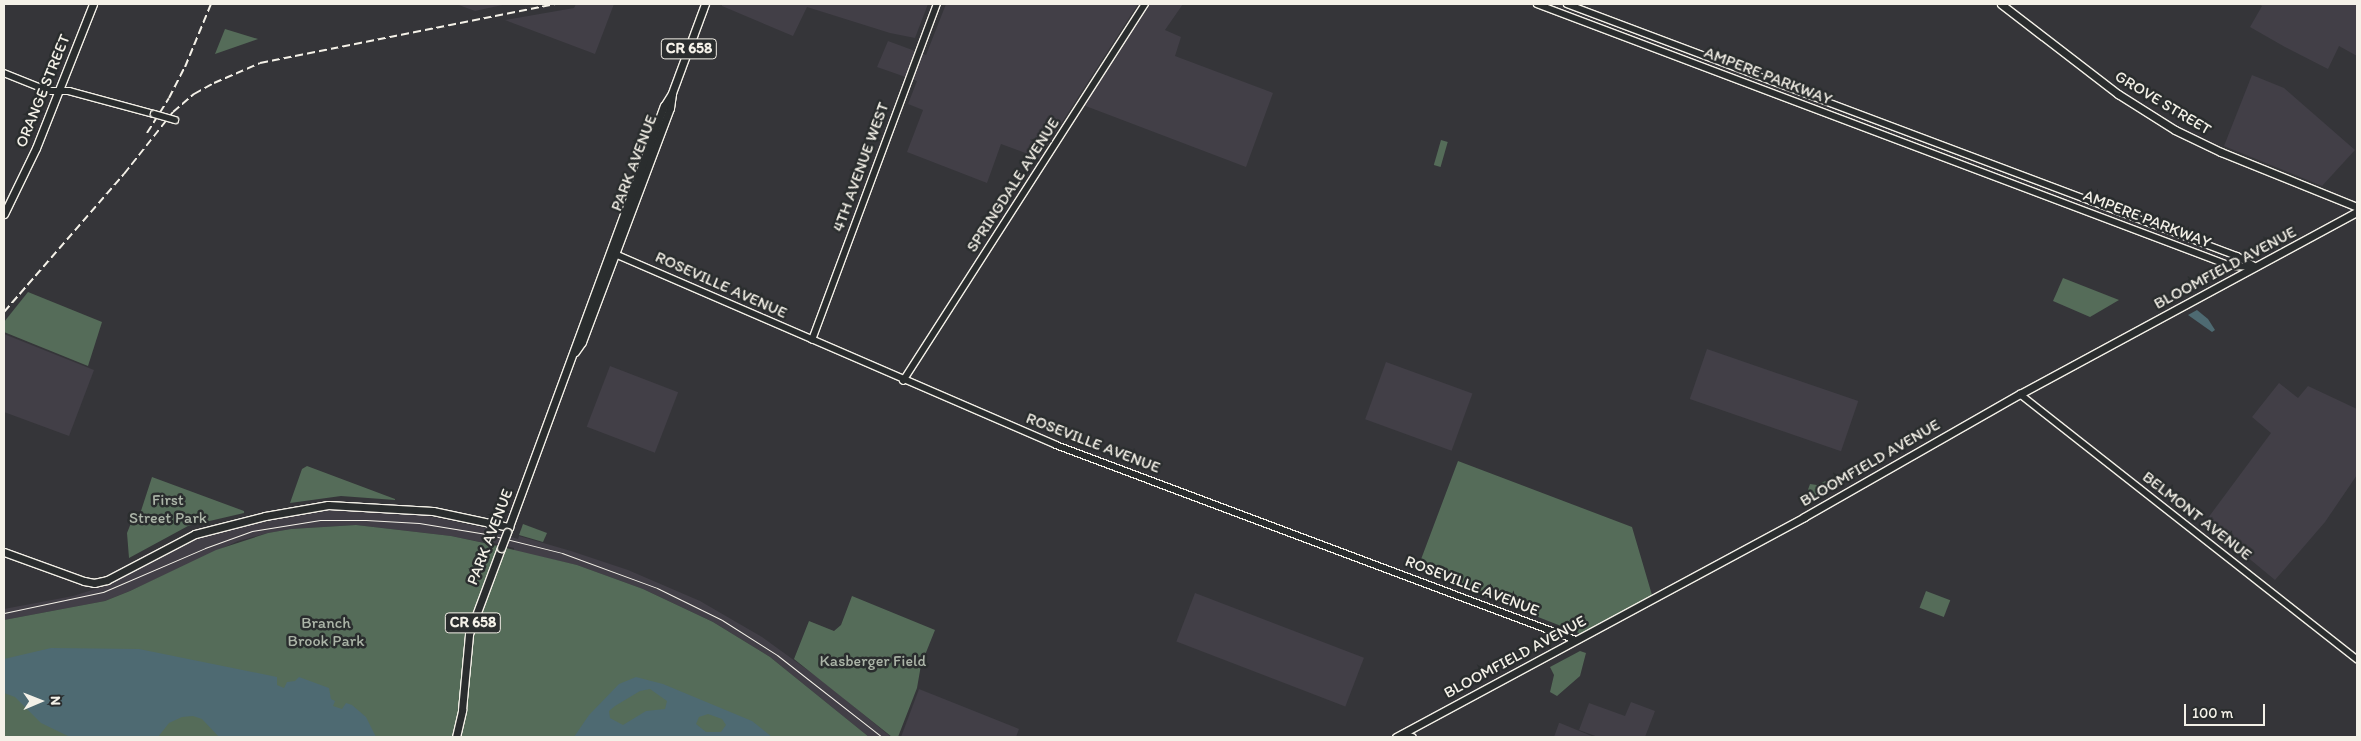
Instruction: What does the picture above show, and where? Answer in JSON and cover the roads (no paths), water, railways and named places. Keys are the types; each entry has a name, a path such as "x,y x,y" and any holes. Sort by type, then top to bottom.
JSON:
{"main road":[{"name":"ORANGE STREET","path":"4,212 34,152 93,4"},
{"name":"PARK AVENUE","path":"456,737 462,710 470,634 575,352 576,340 670,108 672,94 706,4"},
{"name":"GROVE STREET","path":"2001,4 2118,94 2175,130 2222,152 2357,207"},
{"name":"BLOOMFIELD AVENUE","path":"1400,736 1804,517 2020,394 2357,212"},
{"path":"4,552 84,581 98,582 112,578 191,535 259,517 332,504 437,511 508,529"}],"street":[{"name":"4TH AVENUE WEST","path":"812,340 937,4"},
{"name":"SPRINGDALE AVENUE","path":"903,380 1145,4"},
{"name":"AMPERE PARKWAY","path":"1537,4 2231,266 2256,267"},
{"name":"AMPERE PARKWAY","path":"1567,4 2229,253 2256,267"},
{"path":"4,73 48,92 69,91 175,120"},
{"name":"ROSEVILLE AVENUE","path":"612,252 1056,445 1576,640"},
{"name":"BELMONT AVENUE","path":"2020,394 2357,659"},
{"path":"1400,736 1412,737"}],"water":[{"path":"2197,310 2208,319 2215,330 2212,332 2188,315"},
{"path":"51,648 139,649 277,677 277,685 284,688 287,682 295,681 299,677 329,688 331,699 335,701 333,706 342,709 346,703 352,705 366,717 376,737 219,737 202,719 193,716 182,717 169,723 158,737 70,737 41,723 15,697 4,693 4,659"},
{"path":"636,677 663,684 752,721 772,737 574,737 589,715 619,684","holes":["650,689 667,701 665,709 646,711 623,725 610,718 609,711 615,706 640,691","708,714 722,719 726,725 721,732 706,732 696,724 699,717"]}],"tram line":[{"path":"4,613 103,592 205,548 252,531 320,520 419,523 486,534 562,553 657,588 722,620 777,655 882,737"}],"railway":[{"path":"147,133 169,98 185,67 211,4"},
{"path":"4,312 124,174 173,112 194,94 260,63 555,4"}],"park label":[{"name":"First Street Park","path":"168,509"},
{"name":"Branch Brook Park","path":"326,632"},
{"name":"Kasberger Field","path":"873,661"}]}
